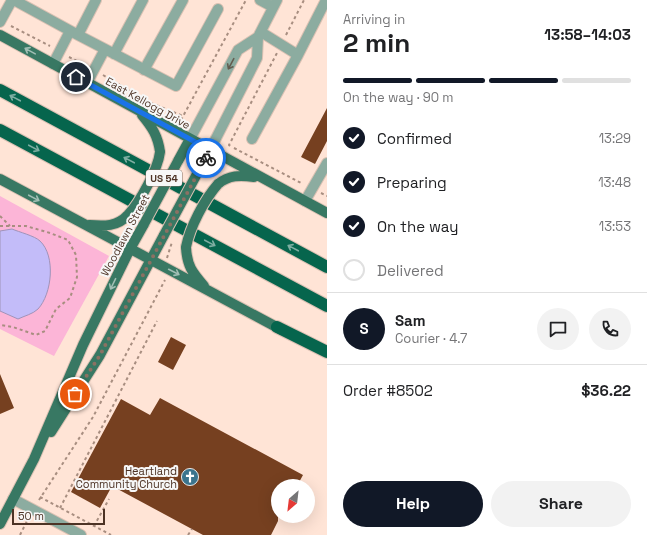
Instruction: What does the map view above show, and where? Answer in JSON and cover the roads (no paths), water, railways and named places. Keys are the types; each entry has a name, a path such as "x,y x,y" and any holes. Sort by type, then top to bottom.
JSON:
{"highway":[{"name":"US 54","path":"0,90 327,267"},
{"path":"0,130 327,306"},
{"path":"277,327 327,352"}],"main road":[{"name":"East Kellogg Drive","path":"0,35 260,178 327,213"},
{"path":"85,224 108,226 123,221 134,209 157,166 160,152 159,141 155,132 140,112"},
{"name":"Woodlawn Street","path":"34,459 83,345 130,249 190,139"},
{"name":"Woodlawn Street","path":"0,524 34,459 100,355 210,150"},
{"path":"207,289 189,268 186,258 188,234 210,192 224,179 239,175 260,178"},
{"path":"0,179 207,289 327,356"}],"street":[{"path":"0,22 13,0 176,86 218,9"},
{"path":"53,64 96,0"},
{"path":"87,83 143,0"},
{"path":"144,70 183,0"},
{"path":"260,0 275,3"},
{"path":"252,139 326,0"},
{"name":"Woodlawn Street","path":"210,150 257,58 259,35 275,3"},
{"path":"259,35 298,55"},
{"name":"Woodlawn Street","path":"190,139 238,50 259,35"},
{"path":"305,201 327,163"},
{"path":"13,498 81,535"}],"place":[{"name":"Heartland Community Church","path":"190,477"}]}
